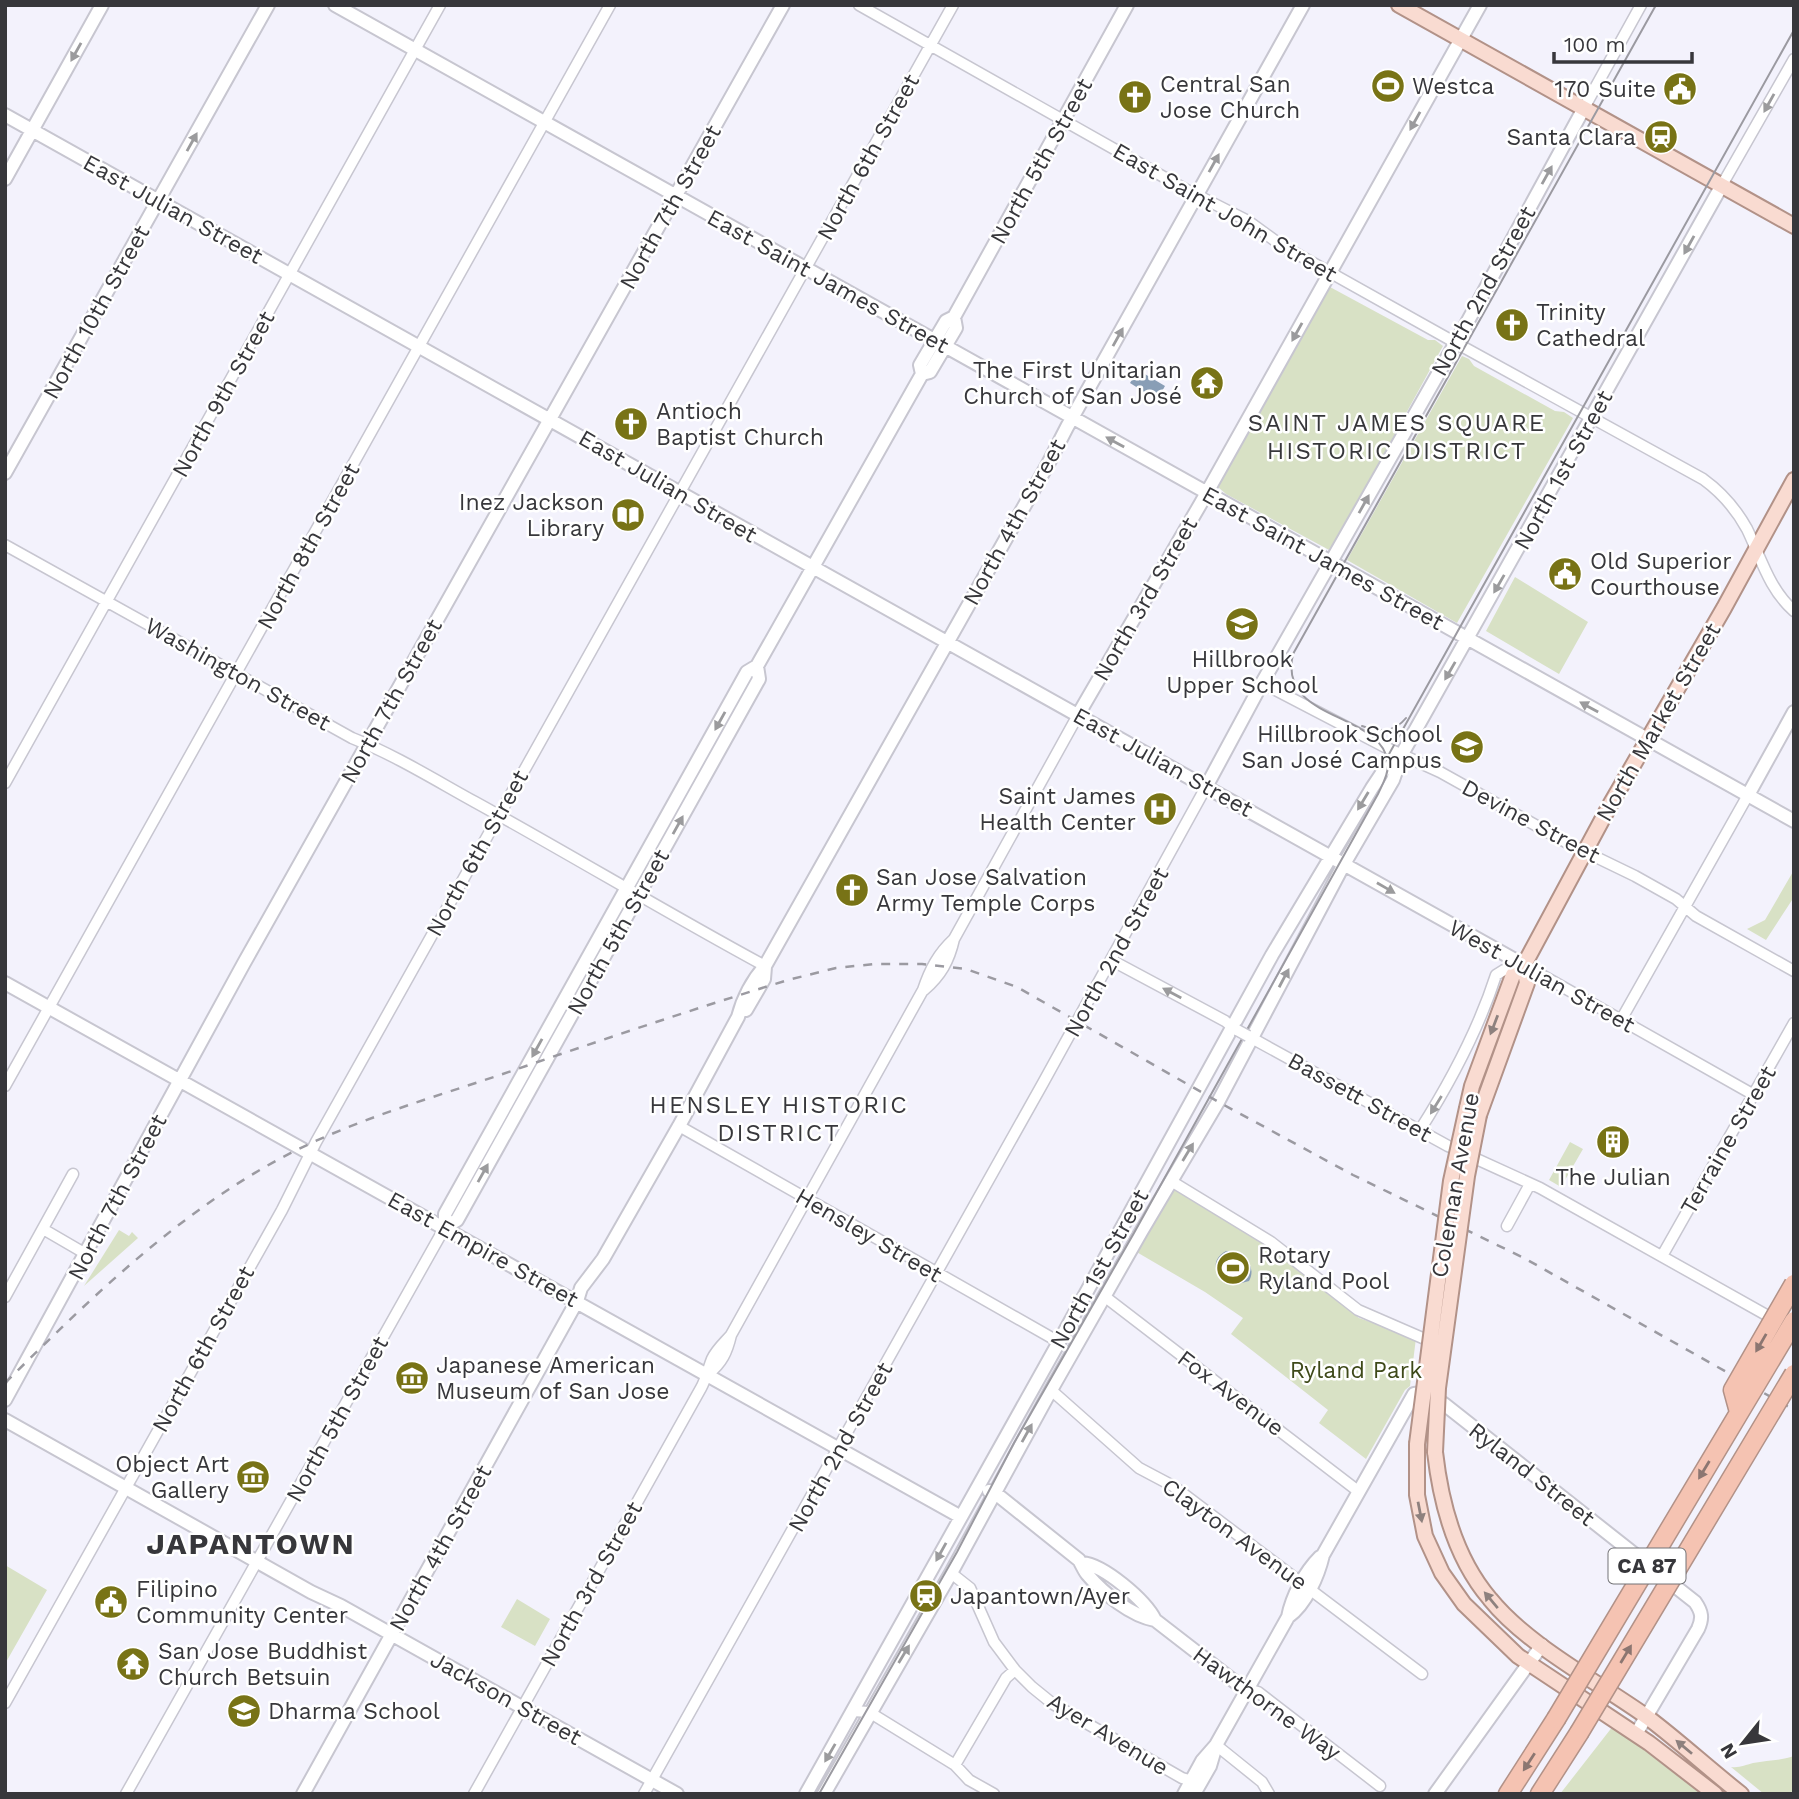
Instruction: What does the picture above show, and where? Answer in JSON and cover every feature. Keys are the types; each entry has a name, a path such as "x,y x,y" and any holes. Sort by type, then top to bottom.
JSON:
{"highway":[{"path":"1739,1412 1733,1390 1794,1284"},
{"name":"CA 87","path":"1507,1794 1556,1719 1794,1321"},
{"name":"CA 87","path":"1539,1794 1579,1733 1794,1374"},
{"path":"1686,1554 1706,1539 1794,1396"}],"main road":[{"path":"1399,5 1794,226"},
{"name":"North Market Street","path":"1524,965 1794,480"},
{"name":"Coleman Avenue","path":"1524,965 1513,975 1474,1079 1466,1176 1438,1388 1435,1452 1443,1500 1465,1563 1490,1600 1507,1618 1646,1716 1741,1794"},
{"name":"Coleman Avenue","path":"1473,1111 1451,1181 1417,1444 1417,1495 1433,1557 1451,1587 1477,1619 1518,1656 1636,1734 1709,1789"}],"street":[{"path":"5,179 103,5"},
{"name":"North 10th Street","path":"5,473 268,5"},
{"name":"East Saint James Street","path":"335,5 1794,821"},
{"name":"North 9th Street","path":"5,783 440,5"},
{"name":"North 8th Street","path":"5,1086 610,5"},
{"name":"North 7th Street","path":"5,1400 367,744 783,5"},
{"name":"East Saint John Street","path":"859,5 1248,221 1281,245 1711,485 1736,513 1764,572 1794,611"},
{"name":"North 6th Street","path":"5,1703 953,5"},
{"name":"North 5th Street","path":"126,1794 444,1227 445,1214 747,672 757,666 922,374 930,372 939,344 956,328 954,317 1127,5"},
{"name":"North 4th Street","path":"303,1794 577,1301 581,1289 603,1259 679,1126 738,1017 741,1004 755,977 765,966 1303,5"},
{"name":"North 3rd Street","path":"474,1794 708,1375 717,1350 731,1335 923,990 937,978 945,966 954,939 1078,715 1206,494 1480,5"},
{"path":"1584,108 1641,5"},
{"path":"1722,185 1794,59"},
{"name":"North 2nd Street","path":"644,1794 1111,961 1262,683 1456,343 1584,108"},
{"name":"East Julian Street","path":"5,115 1331,856"},
{"name":"North 1st Street","path":"824,1794 1171,1181 1344,863 1393,780 1402,754 1722,185"},
{"name":"Washington Street","path":"5,545 236,674 499,815 638,897 765,966"},
{"name":"North 5th Street","path":"444,1227 457,1220 638,897 759,679 757,666"},
{"name":"Devine Street","path":"1262,683 1440,772 1585,852 1635,876 1696,916 1794,971"},
{"path":"1621,1020 1794,712"},
{"name":"North 1st Street","path":"806,1794 1331,856 1392,758 1402,754"},
{"name":"West Julian Street","path":"1331,856 1754,1095"},
{"name":"Bassett Street","path":"1111,961 1420,1130 1530,1184 1794,1331"},
{"path":"1420,1130 1452,1078 1473,1035 1496,975 1524,965"},
{"name":"East Empire Street","path":"5,982 961,1517"},
{"name":"Terraine Street","path":"1662,1256 1794,1023"},
{"name":"Hensley Street","path":"679,1126 1059,1342"},
{"path":"5,1297 73,1174"},
{"path":"1171,1181 1271,1242 1358,1310 1446,1349"},
{"path":"1507,1226 1530,1184"},
{"path":"43,1229 86,1254"},
{"name":"Fox Avenue","path":"1104,1296 1359,1491"},
{"path":"1184,1794 1195,1786 1202,1761 1216,1745 1288,1617 1290,1606 1306,1586 1314,1564 1323,1555 1414,1394 1422,1394 1431,1342"},
{"name":"Clayton Avenue","path":"1051,1390 1126,1458 1173,1486 1422,1674"},
{"name":"Ryland Street","path":"1422,1394 1440,1401 1695,1602 1702,1614 1698,1629 1646,1716"},
{"name":"Jackson Street","path":"5,1420 677,1794"},
{"path":"975,1492 994,1492"},
{"name":"Hawthorne Way","path":"994,1492 1082,1563 1092,1564 1130,1592 1150,1611 1155,1620 1239,1685 1258,1692 1380,1786"},
{"name":"Ayer Avenue","path":"951,1573 970,1588 994,1642 1015,1670 1053,1704 1195,1786"},
{"path":"1435,1794 1542,1645"},
{"path":"955,1765 1006,1678 1015,1670"},
{"path":"853,1711 869,1712 955,1765 969,1780 994,1794"},
{"path":"1636,1734 1646,1716"},
{"path":"1216,1745 1262,1782 1269,1794"}],"green space":[{"path":"1330,287 1443,346 1404,417 1401,428 1331,551 1226,494 1218,487"},
{"path":"1462,356 1469,359 1474,366 1555,411 1564,412 1573,418 1457,623 1347,560"},
{"path":"1515,577 1588,622 1559,674 1486,631"},
{"path":"1794,870 1794,897 1766,940 1747,929 1765,920"},
{"path":"1570,1142 1583,1149 1561,1187 1549,1180"},
{"name":"Ryland Park","path":"1167,1183 1246,1230 1359,1318 1416,1338 1410,1386 1405,1390 1366,1459 1319,1423 1328,1410 1231,1334 1243,1318 1205,1292 1128,1247"},
{"path":"119,1230 129,1236 132,1232 138,1238 84,1286"},
{"path":"5,1565 47,1590 5,1664"},
{"path":"517,1599 550,1619 535,1646 501,1627"},
{"path":"1613,1726 1701,1794 1560,1794"},
{"path":"1794,1756 1794,1794 1764,1794 1731,1767 1740,1767"}],"water":[{"path":"1138,370 1165,386 1157,400 1130,383"},
{"name":"Rotary Ryland Pool","path":"1226,1251 1237,1253 1250,1264 1249,1281 1234,1285 1219,1275 1216,1270 1217,1260"}],"tram line":[{"path":"819,1794 957,1552 1014,1443 1378,794 1388,763 1382,746 1368,734 1314,705 1300,692 1292,676 1293,654 1656,5"},
{"path":"1384,763 1794,30"},
{"path":"1362,726 1386,730 1406,718"}],"railway":[{"path":"5,1383 128,1266 161,1239 229,1189 296,1150 426,1099 788,980 836,968 874,964 922,964 966,969 1017,987 1224,1105 1353,1175 1524,1258 1794,1410"}],"place":[{"name":"Westca","path":"1388,86"},
{"name":"170 Suite","path":"1680,89"},
{"name":"Central San Jose Church","path":"1135,97"},
{"name":"Santa Clara","path":"1661,137"},
{"name":"Trinity Cathedral","path":"1512,325"},
{"name":"The First Unitarian Church of San José","path":"1207,383"},
{"name":"Antioch Baptist Church","path":"631,424"},
{"name":"Inez Jackson Library","path":"628,515"},
{"name":"Old Superior Courthouse","path":"1565,574"},
{"name":"Hillbrook Upper School","path":"1242,624"},
{"name":"Hillbrook School San José Campus","path":"1467,747"},
{"name":"Saint James Health Center","path":"1160,809"},
{"name":"San Jose Salvation Army Temple Corps","path":"852,890"},
{"name":"The Julian","path":"1613,1142"},
{"name":"Rotary Ryland Pool","path":"1233,1268"},
{"name":"Japanese American Museum of San Jose","path":"412,1378"},
{"name":"Object Art Gallery","path":"253,1477"},
{"name":"Japantown/Ayer","path":"926,1596"},
{"name":"Filipino Community Center","path":"111,1602"},
{"name":"San Jose Buddhist Church Betsuin","path":"133,1664"},
{"name":"Dharma School","path":"244,1711"}],"district":[{"name":"SAINT JAMES SQUARE HISTORIC DISTRICT","path":"1397,437"},
{"name":"HENSLEY HISTORIC DISTRICT","path":"779,1119"},
{"name":"JAPANTOWN","path":"251,1544"}]}
